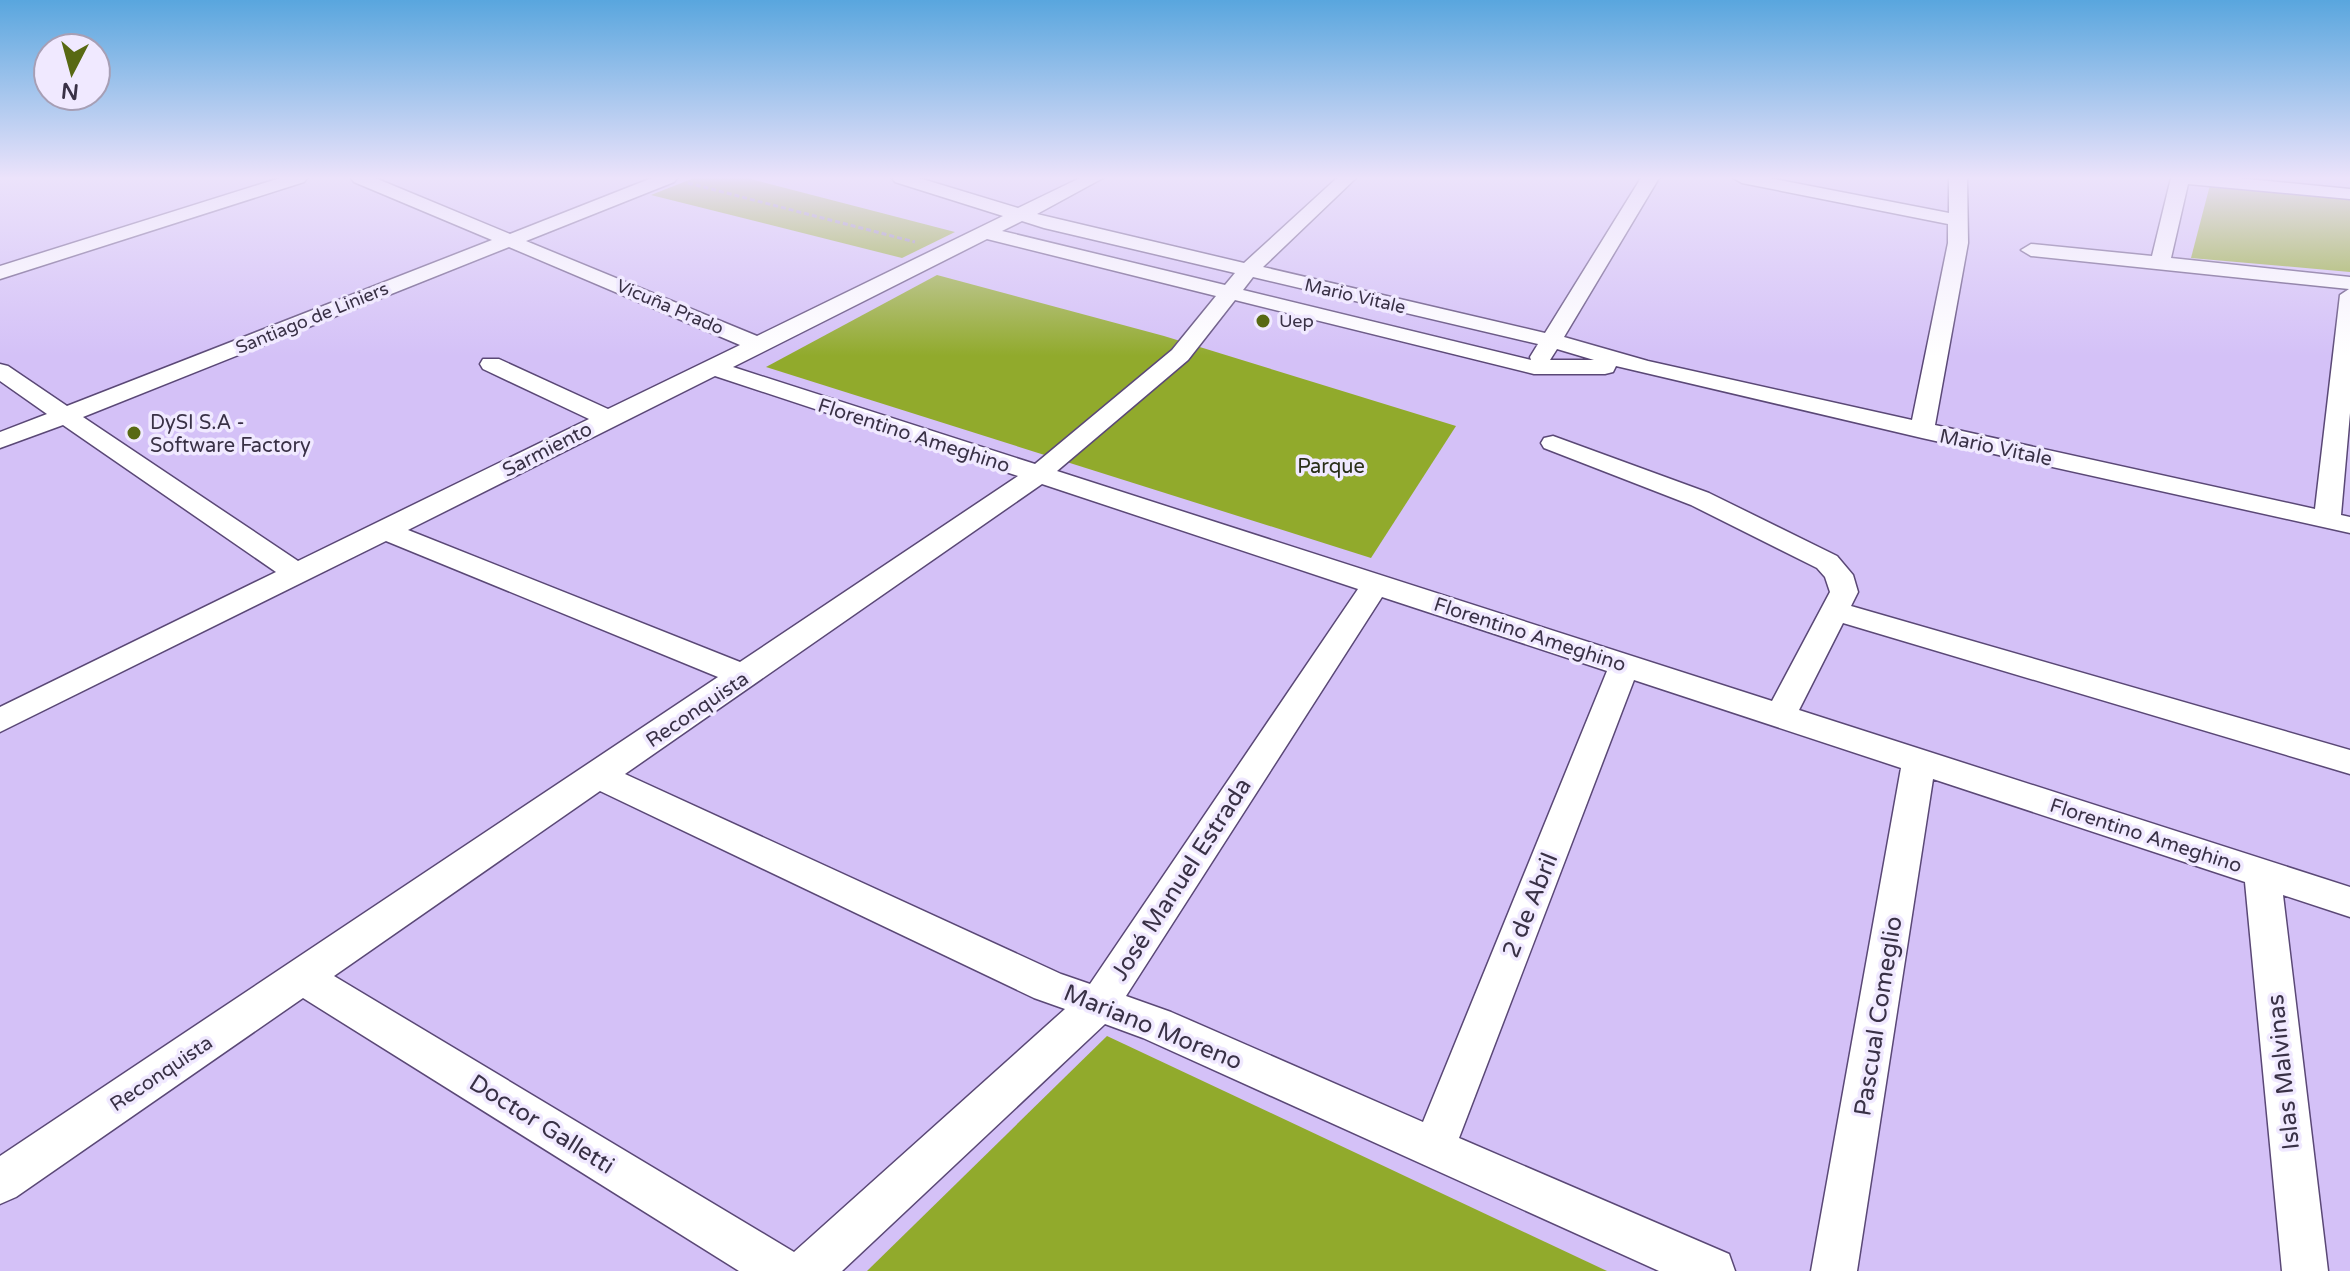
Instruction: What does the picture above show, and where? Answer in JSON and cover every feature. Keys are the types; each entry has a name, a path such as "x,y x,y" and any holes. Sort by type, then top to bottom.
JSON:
{"street":[{"path":"0,273 112,237"},
{"name":"Vicuña Prado","path":"504,237 757,344"},
{"name":"Santiago de Liniers","path":"0,441 518,237"},
{"name":"Sarmiento","path":"0,721 977,237"},
{"name":"Mario Vitale","path":"1008,237 1552,341 1643,367 2339,523"},
{"name":"Mario Vitale","path":"1093,237 1534,367 1643,367"},
{"name":"Reconquista","path":"0,1182 1036,476 1180,355 1238,282 1285,237"},
{"path":"1534,367 1614,237"},
{"path":"1922,431 1958,237"},
{"path":"2160,264 2167,237"},
{"path":"2031,250 2350,283"},
{"path":"2339,523 2350,295"},
{"path":"491,364 607,418"},
{"name":"Florentino Ameghino","path":"711,367 1036,476 1781,714 2350,902"},
{"path":"0,371 297,573"},
{"path":"1553,443 1700,499 1827,562 1839,575 1844,592 1781,714"},
{"path":"384,530 746,676"},
{"name":"José Manuel Estrada","path":"808,1271 1098,1005 1375,585"},
{"path":"1834,611 2350,762"},
{"name":"2 de Abril","path":"1434,1147 1625,664"},
{"name":"Pascual Comeglio","path":"1834,1271 1919,760"},
{"name":"Mariano Moreno","path":"598,776 1048,986 1157,1025 1712,1271"},
{"name":"Islas Malvinas","path":"2262,873 2305,1271"},
{"name":"Doctor Galletti","path":"302,977 782,1271"}],"path":[{"path":"896,237 948,251"}],"green space":[{"path":"820,237 944,237 902,258"},
{"path":"2196,237 2350,237 2350,272 2191,258"},
{"name":"Parque","path":"937,275 1164,336 1456,426 1371,558 766,367"},
{"path":"1107,1036 1607,1271 867,1271"}],"place":[{"name":"Uep","path":"1263,321"},
{"name":"DySI S.A - Software Factory","path":"134,433"}]}
